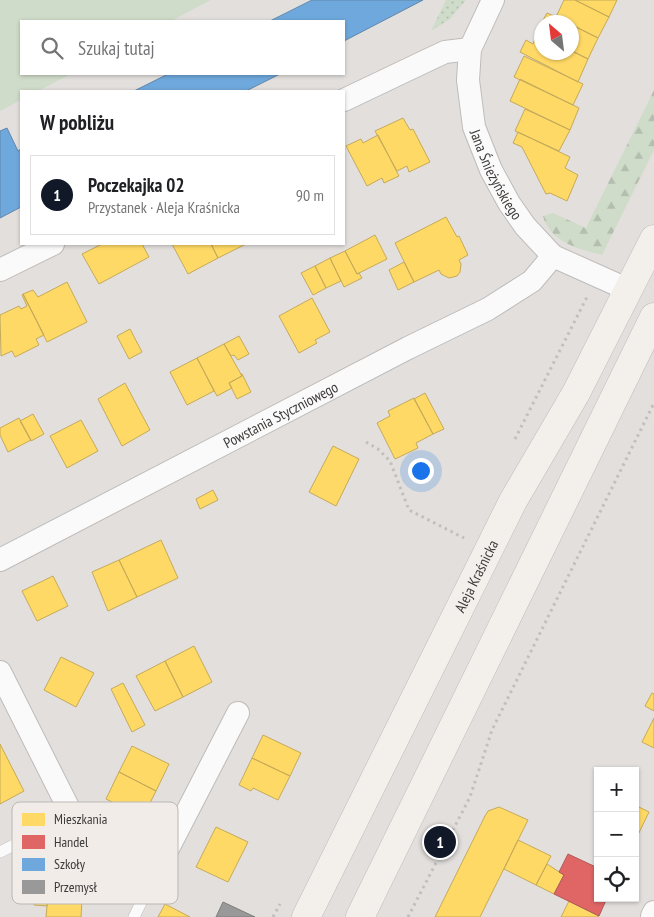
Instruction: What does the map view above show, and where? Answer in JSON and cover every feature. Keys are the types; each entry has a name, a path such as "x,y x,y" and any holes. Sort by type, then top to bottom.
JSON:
{"main road":[{"name":"Aleja Kraśnicka","path":"306,917 513,501 576,393 654,239"},
{"path":"360,917 654,317"}],"street":[{"name":"Jana Śnieżyńskiego","path":"493,0 470,49 468,80 474,127 491,170 509,203 525,226 553,256 629,290"},
{"path":"345,100 445,52 470,49"},
{"path":"0,270 51,245"},
{"name":"Powstania Styczniowego","path":"0,560 408,348 488,309 532,280 553,256"},
{"path":"0,672 65,802"},
{"path":"178,829 238,713"}],"lane":[{"path":"0,852 12,846"},
{"path":"134,917 140,904"}],"path":[{"path":"408,917 470,797 492,730 654,402"},
{"path":"366,442 378,450 390,462 409,510 465,538"}],"green space":[{"path":"0,0 211,0 173,20 20,20 20,75 69,75 40,90 20,90 20,101 0,111"},
{"path":"446,0 466,0 450,19 431,31"},
{"path":"654,90 654,150 602,255 566,243 552,232 543,216 553,213 586,228"}],"building: Mieszkania":[{"path":"564,0 575,0 609,17 598,38 579,28 579,15 557,15"},
{"path":"575,0 617,0 609,17"},
{"path":"579,28 598,38 588,59 579,54"},
{"path":"526,40 533,44 534,42 534,59 520,52"},
{"path":"579,54 588,59 578,82 535,60 579,60"},
{"path":"524,56 583,84 573,105 514,77"},
{"path":"520,79 579,108 570,130 510,101"},
{"path":"525,109 570,130 559,151 515,131"},
{"path":"403,118 410,130 413,129 430,162 409,172 407,166 397,171 375,131"},
{"path":"518,132 570,157 565,168 578,175 567,201 550,193 546,194 522,147 513,143"},
{"path":"378,135 399,176 384,183 382,178 367,186 346,146 361,139 363,143"},
{"path":"446,217 457,237 459,236 468,255 459,260 461,264 460,272 457,276 449,278 441,274 439,270 414,282 395,243"},
{"path":"375,235 387,259 357,274 345,251"},
{"path":"100,245 143,245 149,257 99,284 82,254"},
{"path":"173,245 212,245 218,258 188,274"},
{"path":"212,245 244,245 218,258"},
{"path":"345,251 357,274 359,273 362,278 344,287 330,258"},
{"path":"330,258 341,281 326,288 315,266"},
{"path":"404,262 414,282 398,290 389,270"},
{"path":"315,266 326,288 313,295 301,273"},
{"path":"67,282 87,322 47,342 23,294 33,290 38,297"},
{"path":"23,294 44,335 36,339 39,345 15,357 12,351 1,356 0,315 19,306 21,309 27,306"},
{"path":"312,298 330,332 315,340 317,343 299,353 279,316"},
{"path":"130,329 142,352 129,359 117,336"},
{"path":"239,336 249,354 238,360 234,355 231,356 224,344"},
{"path":"224,344 242,376 229,383 232,388 217,396 197,358"},
{"path":"197,358 214,391 187,405 170,372"},
{"path":"241,374 251,392 237,399 229,383 242,376"},
{"path":"125,383 150,430 122,446 98,399"},
{"path":"425,393 444,429 433,434 414,399"},
{"path":"414,398 433,434 416,443 418,448 395,459 377,423 390,416 388,411"},
{"path":"33,414 44,434 31,441 20,421"},
{"path":"19,418 31,440 8,452 0,435 0,428"},
{"path":"81,420 98,451 67,468 50,436"},
{"path":"333,446 359,459 336,506 309,492"},
{"path":"213,490 218,500 200,509 196,499"},
{"path":"161,540 178,578 137,597 119,560"},
{"path":"119,560 137,597 108,611 92,572"},
{"path":"53,576 68,606 37,621 22,591"},
{"path":"194,646 212,682 183,697 165,661"},
{"path":"61,657 94,673 76,707 44,690"},
{"path":"165,661 183,697 155,711 136,676"},
{"path":"123,683 145,725 132,732 111,689"},
{"path":"652,693 654,694 654,711 645,706"},
{"path":"654,718 654,748 642,742"},
{"path":"263,735 301,753 290,776 252,758"},
{"path":"0,744 24,791 0,804"},
{"path":"132,746 169,764 156,791 119,772"},
{"path":"252,758 290,776 278,800 253,788 251,791 239,785"},
{"path":"119,772 156,791 150,802 112,802 106,799"},
{"path":"499,807 528,820 480,917 435,917 485,816 488,811"},
{"path":"639,807 649,812 639,833"},
{"path":"216,827 248,842 228,882 196,867"},
{"path":"518,840 551,856 536,885 504,869"},
{"path":"547,864 564,875 554,894 536,885"},
{"path":"569,901 599,916 561,917"},
{"path":"34,904 47,904 47,906"},
{"path":"47,904 82,904 81,917 46,917"},
{"path":"165,904 190,917 158,917"}],"building: Handel":[{"path":"568,854 594,866 594,902 605,902 599,916 554,894 564,875 559,872"}],"building: Szkoły":[{"path":"312,0 423,0 345,40 345,20 272,20"},
{"path":"166,75 278,75 248,90 136,90"},
{"path":"7,128 18,151 20,150 20,208 0,218 0,131"}],"building: Przemysł":[{"path":"223,902 255,917 216,917"}],"place":[{"name":"Poczekajka 02","path":"440,842"}]}
